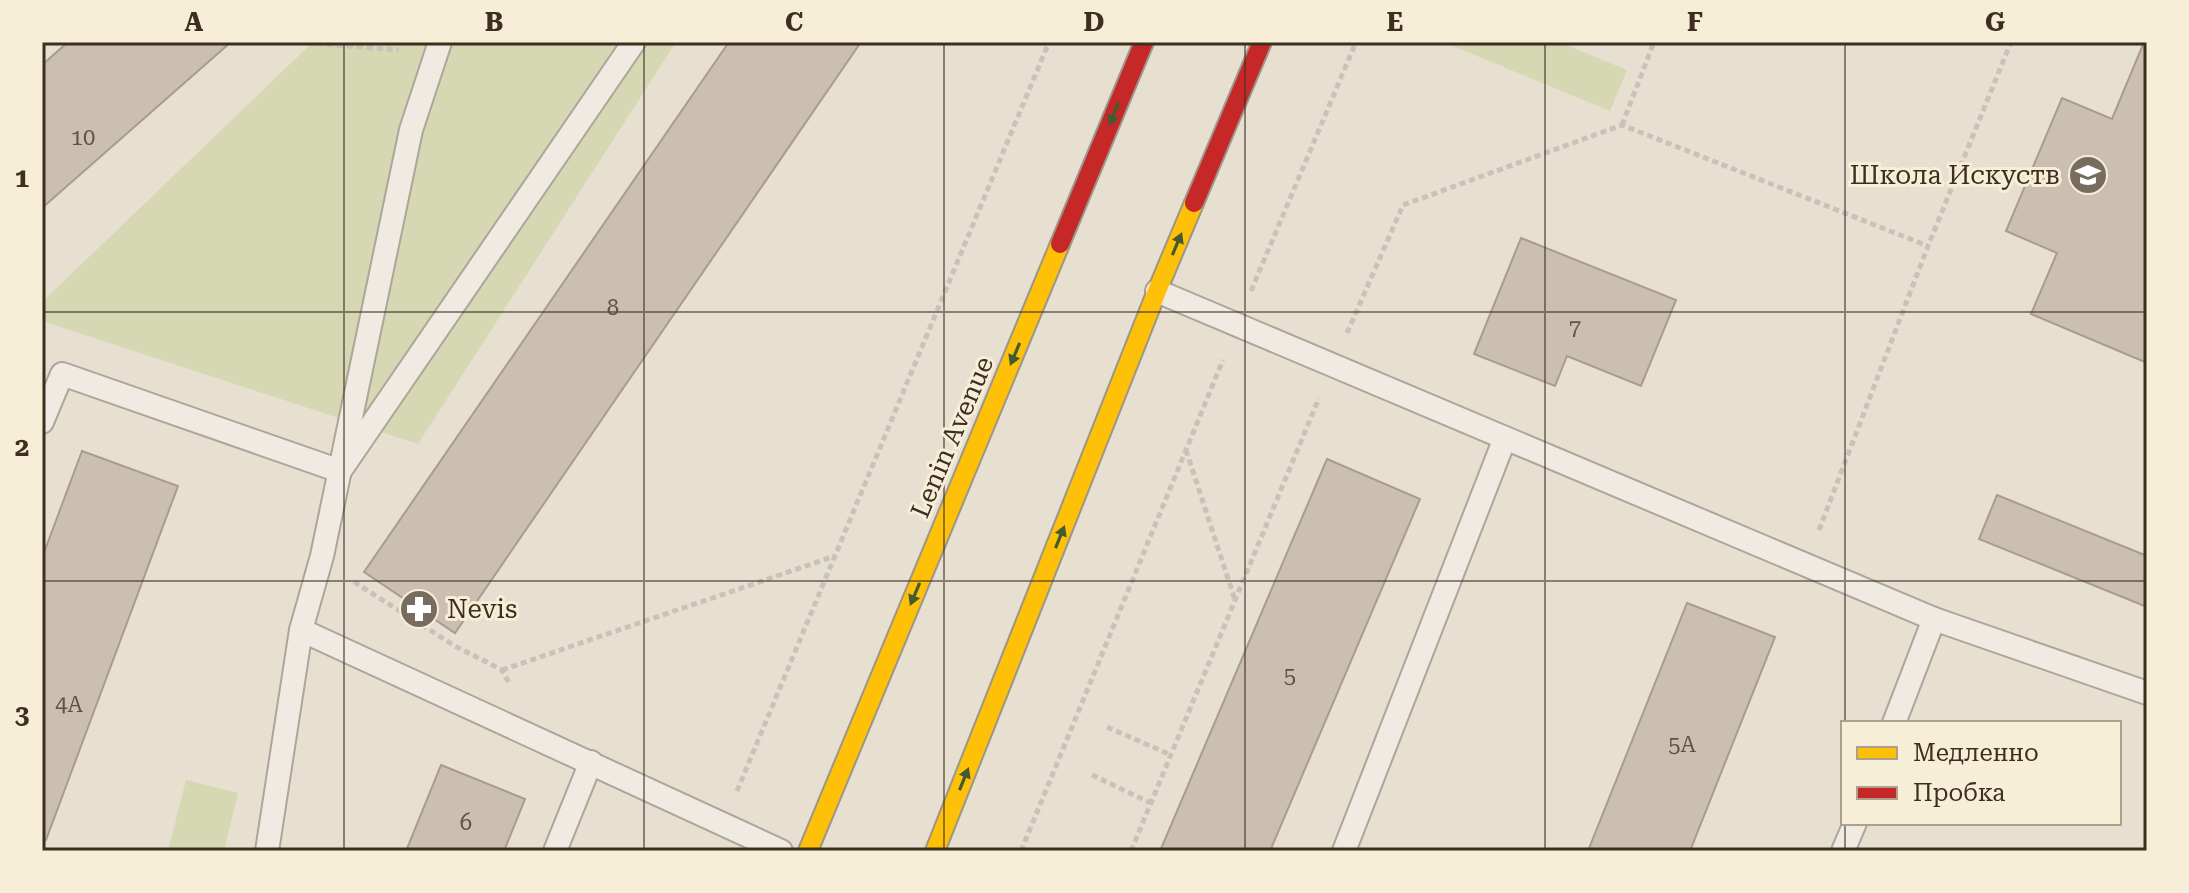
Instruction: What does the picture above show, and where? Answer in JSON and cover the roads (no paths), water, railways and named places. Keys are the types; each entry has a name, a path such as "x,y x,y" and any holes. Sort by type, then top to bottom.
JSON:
{"main road":[{"name":"Lenin Avenue","path":"808,851 1144,42"},
{"path":"935,851 1157,291 1262,42"}],"lane":[{"path":"340,471 634,42"},
{"path":"267,851 301,630 322,556 411,130 438,48"},
{"path":"1157,291 1934,619 2147,693"},
{"path":"42,422 62,374 340,471"},
{"path":"1344,851 1505,438"},
{"path":"1895,721 1934,619"},
{"path":"301,630 781,851"},
{"path":"555,851 591,762"},
{"path":"1843,851 1854,825"}],"place":[{"name":"Школа Искуств","path":"2088,175"},
{"name":"Nevis","path":"419,609"}]}
